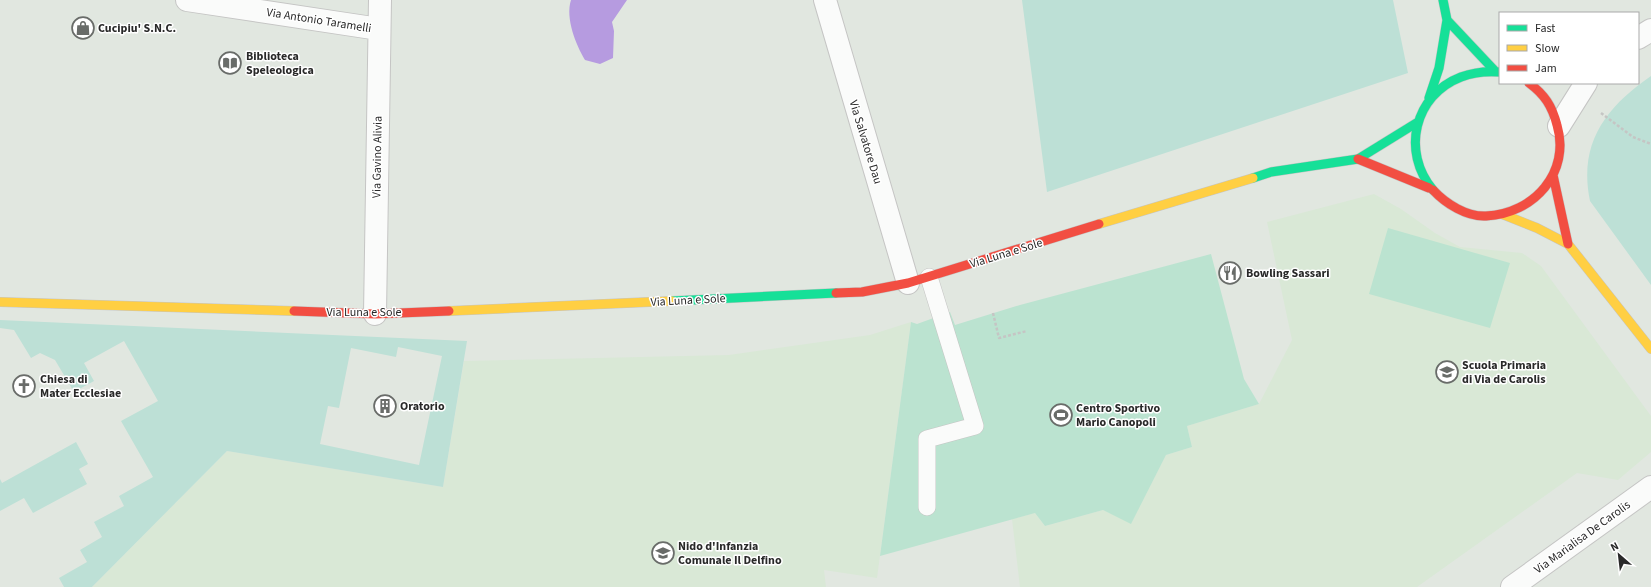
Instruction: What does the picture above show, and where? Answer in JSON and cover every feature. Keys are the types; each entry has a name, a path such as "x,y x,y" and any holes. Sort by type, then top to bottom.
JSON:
{"street":[{"name":"Via Antonio Taramelli","path":"187,0 379,29"},
{"name":"Via Gavino Alivia","path":"375,314 380,0"},
{"name":"Via Salvatore Dau","path":"825,0 908,283"},
{"path":"1443,0 1447,20 1439,68 1428,102 1418,122 1414,144 1418,167 1429,188 1446,204 1467,213 1490,216 1502,214 1512,212 1533,202 1548,185 1558,165 1562,143 1558,121 1548,101 1531,84"},
{"path":"1447,20 1474,50 1498,72"},
{"path":"1639,37 1651,30"},
{"path":"1428,102 1443,85 1463,74 1487,70 1498,72"},
{"path":"1559,126 1585,84"},
{"name":"Via Luna e Sole","path":"0,302 375,314 862,292 908,283 929,277 1271,172 1358,159 1418,122"},
{"path":"1358,159 1429,188"},
{"path":"1553,175 1568,244"},
{"path":"1502,214 1536,228 1568,244 1651,349"},
{"name":"Via Marialisa De Carolis","path":"1512,587 1651,488"}],"lane":[{"path":"927,507 927,439 975,426 929,277"}],"path":[{"path":"1601,113 1633,137 1651,144"},
{"path":"993,313 999,338 1027,330"}],"shaded area":[{"path":"571,0 627,0 612,22 614,31 613,58 600,64 585,60 578,47 570,23 569,15"},
{"path":"1022,0 1393,0 1408,73 1047,192"},
{"path":"1651,76 1651,285 1590,201 1587,180 1588,161 1592,144 1599,128 1621,100"},
{"name":"Scuola Primaria di Via de Carolis","path":"1374,194 1401,209 1435,233 1460,247 1522,253 1541,266 1651,416 1651,452 1618,480 1577,473 1417,587 1020,587 1012,519 1035,513 1045,526 1103,510 1131,523 1166,455 1192,447 1187,426 1259,404 1292,340 1267,222"},
{"path":"1388,228 1510,263 1490,328 1369,294"},
{"name":"Centro Sportivo Mario Canopoli","path":"1211,254 1244,379 1259,404 1187,426 1192,447 1166,455 1131,524 1103,510 1045,526 1035,513 880,556 911,322 917,324 950,312 955,325 1020,305"},
{"path":"0,320 467,341 443,487 227,451 92,587 64,587 59,578 87,562 80,550 102,537 94,522 124,506 119,496 153,477 121,421 158,401 124,341 84,363 94,381 74,392 55,360 40,353 31,358 14,330 0,328","holes":["398,347 442,356 419,465 320,444 328,406 339,408 351,348 396,357"]},
{"path":"911,322 877,578 824,570 826,587 92,587 227,451 443,487 464,361 729,355 870,335"},
{"path":"76,442 88,464 79,469 87,484 33,513 24,498 0,511 0,479 2,483"}],"traffic: fast":[{"path":"1429,98 1439,68 1447,20 1443,0"},
{"path":"1447,20 1495,71"},
{"path":"1433,190 1423,175 1417,159 1415,142 1417,126 1423,111 1432,97 1445,85 1471,74 1480,72 1499,72"},
{"path":"1253,178 1271,172 1358,159 1418,122"},
{"path":"672,301 836,293"}],"traffic: slow":[{"path":"1099,224 1253,178"},
{"path":"1502,214 1537,228 1568,244 1651,349"},
{"path":"449,311 672,301"},
{"path":"0,302 294,311"}],"traffic: jam":[{"path":"1433,190 1450,205 1457,209 1479,216 1486,216 1519,208 1533,199 1545,187 1553,174 1559,159 1560,142 1553,112 1544,97 1530,84"},
{"path":"1358,159 1429,188"},
{"path":"1553,175 1568,244"},
{"path":"836,293 862,292 908,283 1099,224"},
{"path":"294,311 375,314 449,311"}],"place":[{"name":"Cucipiu' S.N.C.","path":"83,28"},
{"name":"Biblioteca Speleologica","path":"230,63"},
{"name":"Bowling Sassari","path":"1230,273"},
{"name":"Scuola Primaria di Via de Carolis","path":"1447,372"},
{"name":"Chiesa di Mater Ecclesiae","path":"24,386"},
{"name":"Oratorio","path":"385,406"},
{"name":"Centro Sportivo Mario Canopoli","path":"1061,415"},
{"name":"Nido d'Infanzia Comunale Il Delfino","path":"663,553"}]}
